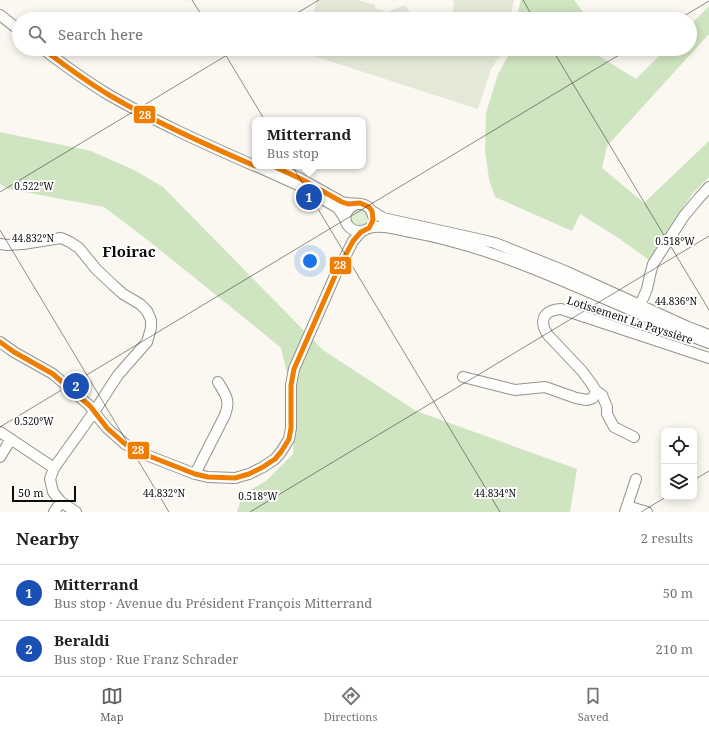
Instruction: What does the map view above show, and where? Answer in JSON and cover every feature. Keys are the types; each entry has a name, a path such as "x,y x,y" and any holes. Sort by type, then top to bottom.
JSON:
{"street":[{"path":"0,7 12,16"},
{"path":"0,15 12,24"},
{"path":"53,56 108,94 177,131 252,165"},
{"path":"62,56 88,75 135,103 180,125 252,157"},
{"path":"262,169 288,180 338,208 351,229 356,231 365,230 375,226 416,233 476,248 709,335"},
{"path":"279,169 301,179 342,202 348,204 365,205 383,218 495,243 565,271 686,334 709,343"},
{"path":"639,309 647,289 653,264 684,216 709,187"},
{"path":"338,269 341,255 348,237 346,221 348,210 356,204"},
{"path":"0,342 52,374 73,391 90,406 108,428 125,444 149,456 195,474 208,477 234,478 249,474 275,459 289,439 291,428 291,386 294,369 301,350 338,269 353,241 373,220 372,211"},
{"path":"0,244 23,244 61,238 70,242 79,248 96,269 123,294 140,304 147,311 151,320 150,335 147,342 118,375 94,412 54,468 50,479 53,492 61,502 76,512"},
{"name":"Lotissement La Payssière","path":"634,437 614,427 607,414 607,407 602,396 596,391 592,383 582,371 543,329 542,321 546,315 551,311 561,309 709,358"},
{"path":"463,377 515,390 545,387 576,398 587,400 593,398 596,391"},
{"path":"195,474 226,415 228,407 227,398 218,382"},
{"path":"0,432 54,468"},
{"path":"0,457 11,439"},
{"path":"636,479 626,509 647,512"},
{"path":"54,512 61,502"}],"green space":[{"path":"317,0 357,0 375,5 375,8 387,12 313,12"},
{"path":"453,0 514,0 511,12 452,12"},
{"path":"521,0 574,0 583,12 518,12"},
{"path":"405,5 410,12 387,12"},
{"path":"709,6 709,34 697,47 697,18"},
{"path":"313,56 500,56 491,69 478,109"},
{"path":"507,56 599,56 636,79 659,56 689,56 607,146 602,168 644,203 709,141 709,177 692,194 649,260 617,237 580,214 572,231 495,197 489,179 485,151 486,113 498,74"},
{"path":"0,132 91,151 134,170 163,187 323,350 416,411 577,469 570,512 237,512 243,494 266,481 293,454 296,412 281,348 149,241 104,207 9,189 0,184"},
{"path":"359,209 365,212 368,218 365,224 359,227 353,224 350,218 353,212"}],"transit line":[{"name":"28","path":"52,56 92,84 126,105 180,132 252,165"},
{"name":"28","path":"0,342 14,352 53,374 90,406 107,428 125,444 149,456 195,474 208,477 235,478 249,474 263,467 275,459 289,439 291,428 291,385 294,369 338,269 353,241 361,232 369,228 373,220 372,211 369,207 360,203 348,204 342,202 301,179 279,169"}],"place":[{"name":"Mitterrand","path":"309,197"},
{"name":"Beraldi","path":"76,386"}],"district":[{"name":"Floirac","path":"129,252"}]}
